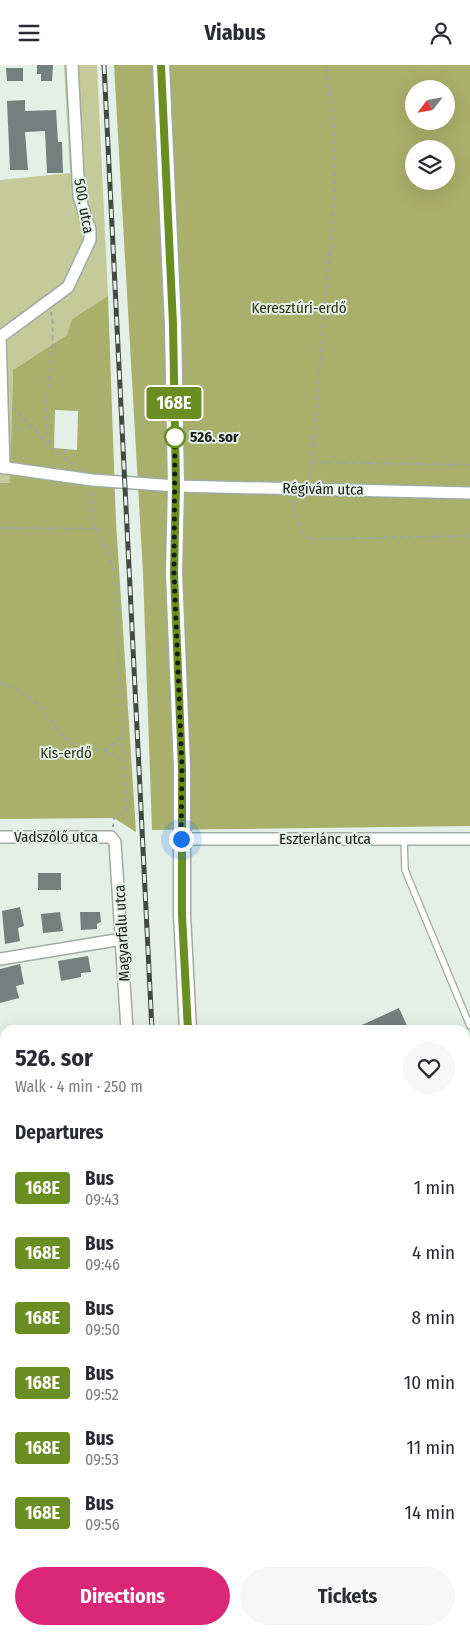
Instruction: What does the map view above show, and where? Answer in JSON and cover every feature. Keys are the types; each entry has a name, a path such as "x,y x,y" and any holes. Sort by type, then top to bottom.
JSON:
{"street":[{"name":"500. utca","path":"0,337 68,287 90,240 90,230 80,196 72,65"},
{"path":"160,65 173,325 176,487 174,573 182,768 181,839 188,1025"},
{"path":"0,337 3,431 2,467 92,480 176,487"},
{"name":"Régivám utca","path":"176,487 470,493"},
{"name":"Vadszőlő utca","path":"0,837 111,837"},
{"name":"Magyarfalu utca","path":"111,837 117,848 127,1025"},
{"name":"Eszterlánc utca","path":"181,839 470,839"},
{"path":"0,959 122,939"}],"lane":[{"path":"404,839 405,870 470,1025"}],"path":[{"path":"309,489 335,189 333,126 326,65"},
{"path":"45,303 51,313 54,329 47,417 53,449"},
{"path":"2,396 53,449 66,456 92,480 91,519 107,549 116,580 121,739 126,811 114,818 111,837"},
{"path":"3,431 31,427"},
{"path":"66,449 66,476"},
{"path":"312,462 470,465"},
{"path":"291,489 291,497 300,529 308,539 470,536"},
{"path":"0,528 97,529"},
{"path":"0,684 16,688 42,708 63,736 84,749 104,750 124,761"},
{"path":"104,750 121,739"}],"green space":[{"path":"64,65 97,65 108,296 72,319 67,335 13,370 10,484 0,483 0,180 70,173"},
{"name":"Keresztúri-erdő","path":"114,65 470,65 470,826 152,830 143,573"},
{"name":"Kis-erdő","path":"108,296 116,522 136,832 114,818 0,819 0,483 10,483 13,370 67,335 72,319","holes":["55,410 78,411 77,450 54,448"]}],"building":[{"path":"37,65 53,65 52,81 41,81 41,74 37,74"},
{"path":"6,68 23,68 23,81 7,81"},
{"path":"25,100 25,111 56,110 58,142 62,142 63,173 47,173 45,131 25,132 28,170 10,170 7,101"},
{"path":"38,873 61,873 61,890 38,890"},
{"path":"20,907 24,926 18,928 20,941 5,944 2,911"},
{"path":"60,912 63,931 43,933 41,914"},
{"path":"80,912 100,912 101,922 97,924 97,929 81,930"},
{"path":"88,956 91,972 81,973 81,977 61,981 58,961"},
{"path":"20,964 24,984 16,986 19,998 0,1003 0,969"},
{"path":"399,1008 407,1025 362,1025"}],"railway":[{"path":"104,65 152,1025"}],"bus line":[{"name":"168E","path":"161,65 173,325 176,487 174,573 182,768 182,915 188,1025"}],"place":[{"name":"526. sor","path":"175,437"}],"route":[{"path":"175,437 175,433 174,573 182,768 181,839"}]}
